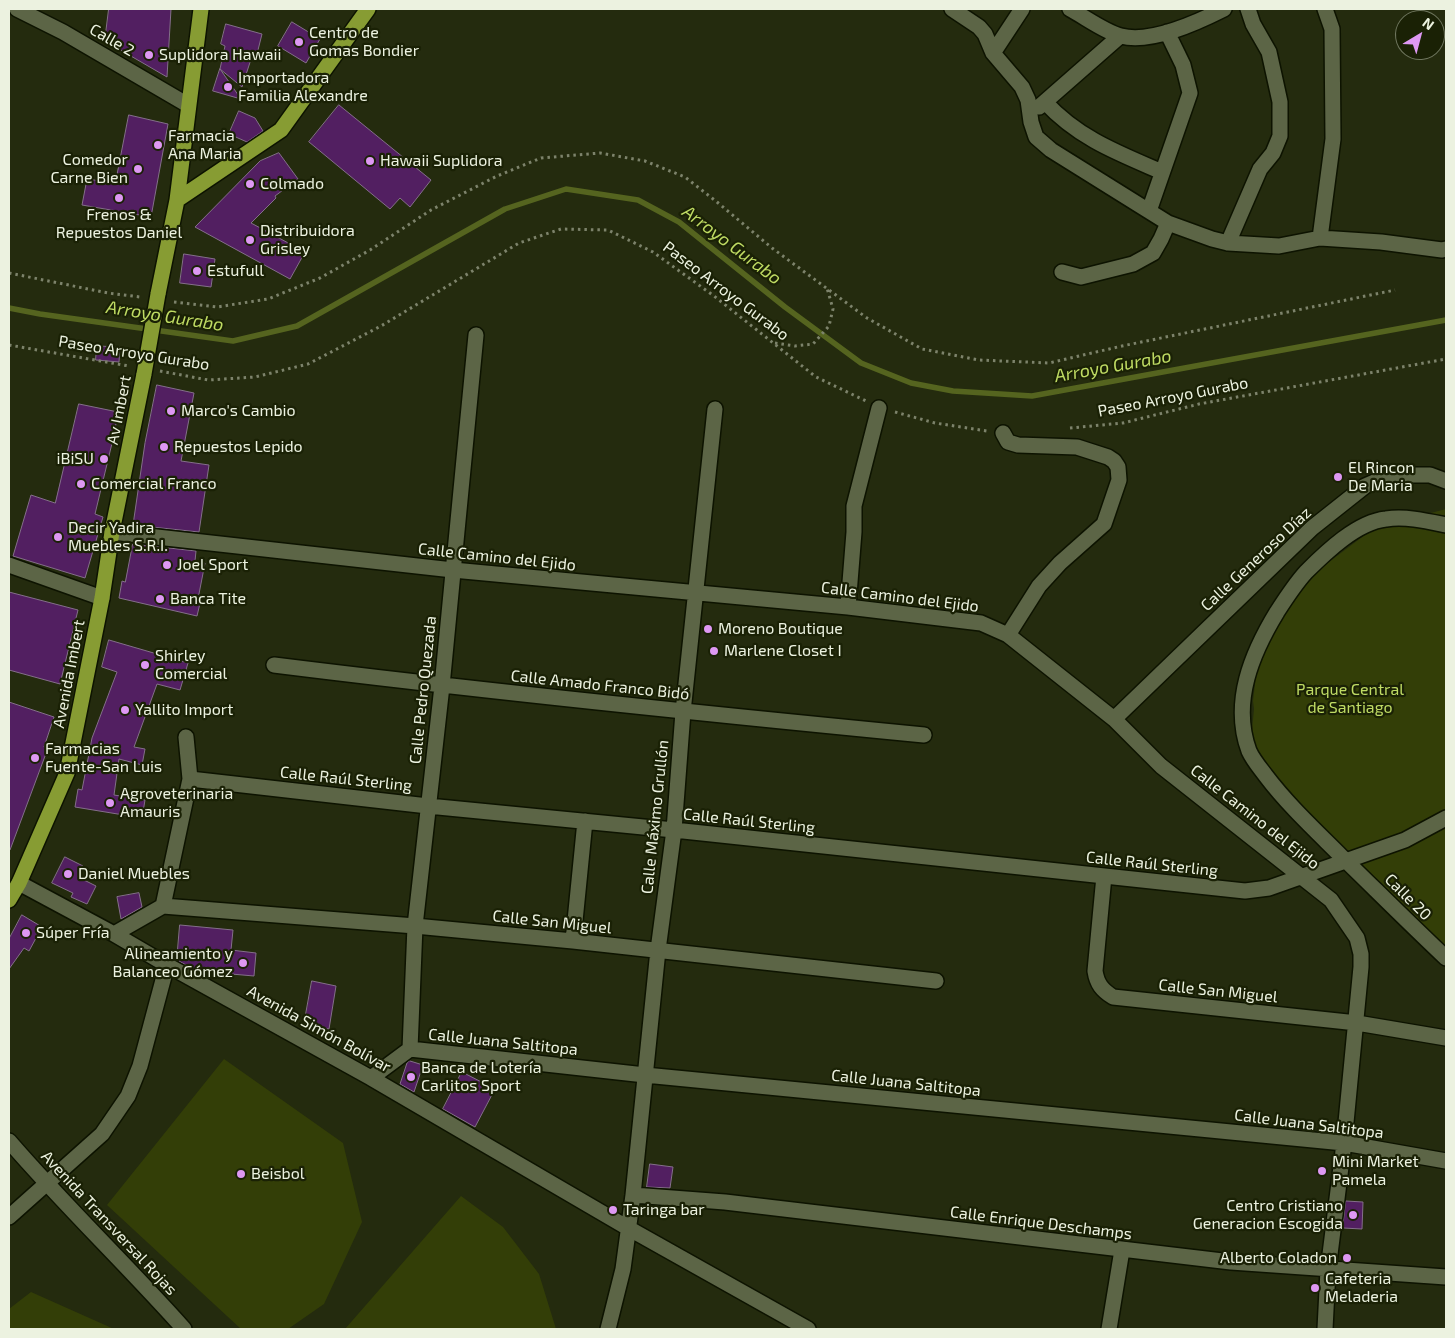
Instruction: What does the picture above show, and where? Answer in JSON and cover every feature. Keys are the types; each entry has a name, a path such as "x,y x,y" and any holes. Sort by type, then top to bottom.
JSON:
{"main road":[{"path":"158,298 177,200 201,9"},
{"path":"177,200 281,130 368,9"},
{"name":"Av Imbert","path":"112,532 158,298"},
{"name":"Avenida Imbert","path":"9,900 19,883 67,773 102,598 112,532"}],"street":[{"name":"Calle 2","path":"17,9 63,32 188,105"},
{"path":"952,9 979,27 985,34 993,53 1022,87 1028,100 1031,122 1036,136 1051,150 1168,223 1228,243 1279,246 1320,238 1446,249"},
{"path":"993,53 1022,9"},
{"path":"1070,9 1120,36 1144,37 1168,32 1224,9"},
{"path":"1228,243 1260,169 1273,153 1280,136 1280,102 1269,52 1253,24 1248,9"},
{"path":"1320,238 1333,139 1332,29 1324,9"},
{"path":"1149,211 1190,93 1183,65 1168,32"},
{"path":"1030,114 1120,36"},
{"path":"1045,102 1058,116 1102,147 1162,172"},
{"path":"1062,272 1081,277 1133,264 1152,252 1162,239 1168,223"},
{"name":"Calle Pedro Quezada","path":"410,1049 415,926 442,686 476,335"},
{"path":"848,608 854,532 854,506 879,408"},
{"name":"Calle Máximo Grullón","path":"608,1329 623,1269 633,1195 658,950 674,830 683,712 715,409"},
{"path":"1003,433 1008,442 1018,445 1077,447 1108,457 1118,467 1119,480 1104,524 1060,563 1039,586 1008,635"},
{"name":"Calle Generoso Díaz","path":"1114,719 1312,528 1365,486 1381,479 1412,475 1430,476 1446,481"},
{"name":"Calle 20","path":"1446,525 1426,520 1386,519 1365,526 1321,556 1288,595 1260,641 1250,665 1244,690 1243,718 1250,752 1285,801 1446,958"},
{"name":"Calle Camino del Ejido","path":"112,532 453,570 848,608 980,623 1008,635 1114,719 1161,766 1331,900 1357,938 1361,954 1357,1023 1328,1270 1325,1329"},
{"path":"9,565 102,598"},
{"name":"Calle Amado Franco Bidó","path":"274,665 442,686 924,736"},
{"path":"114,934 163,906 190,779 186,737"},
{"name":"Calle Raúl Sterling","path":"190,779 428,806 674,830 1245,891 1269,888 1405,840 1446,818"},
{"path":"572,941 585,821"},
{"name":"Calle San Miguel","path":"1104,876 1095,971 1099,986 1113,997 1357,1023 1446,1038"},
{"name":"Avenida Simón Bolívar","path":"19,883 371,1078 628,1228 808,1329"},
{"name":"Calle San Miguel","path":"163,906 415,926 572,941 936,981"},
{"path":"9,1217 102,1134 128,1096 140,1066 167,965"},
{"name":"Calle Juana Saltitopa","path":"371,1078 410,1049 645,1075 1344,1143 1446,1161"},
{"name":"Avenida Transversal Rojas","path":"9,1141 45,1183 184,1329"},
{"name":"Calle Enrique Deschamps","path":"633,1195 734,1204 1122,1250 1328,1270 1446,1277"},
{"path":"1109,1329 1122,1250"}],"path":[{"path":"9,273 108,293 158,298 217,308 268,299 320,278 370,250 431,210 497,176 541,158 600,153 646,161 685,177 772,248 867,318 922,349 979,360 1049,363 1141,342 1395,290"},
{"name":"Paseo Arroyo Gurabo","path":"9,345 208,380 255,377 308,364 381,326 519,243 561,228 608,230 653,252 714,296 816,377 879,408 935,423 1003,433"},
{"path":"775,343 795,346 813,344 829,326 834,309 827,288"},
{"name":"Paseo Arroyo Gurabo","path":"1069,428 1123,423 1199,404 1446,359"}],"green space":[{"name":"Parque Central de Santiago","path":"1446,509 1446,965 1250,752 1253,701 1260,641 1288,595 1386,519 1408,519"},
{"name":"Beisbol","path":"224,1059 343,1143 362,1222 324,1304 288,1329 241,1329 107,1205"},
{"path":"461,1196 503,1227 539,1274 556,1329 345,1329"},
{"path":"31,1292 114,1329 9,1329 9,1309"}],"building":[{"name":"Suplidora Hawaii","path":"109,9 171,9 167,77 105,41"},
{"name":"Centro de Gomas Bondier","path":"292,22 320,39 306,63 278,46"},
{"path":"226,24 262,34 257,54 253,53 242,87 220,69 225,46 221,44"},
{"name":"Importadora Familia Alexandre","path":"220,69 241,99 213,91"},
{"name":"Hawaii Suplidora","path":"339,105 431,180 410,207 400,198 390,209 309,142"},
{"path":"239,111 255,118 263,131 247,142 229,134"},
{"path":"129,115 168,124 151,217 82,205 87,179 115,183"},
{"path":"279,153 298,179 275,196 276,198 251,223 305,252 290,279 195,227 260,161"},
{"name":"Estufull","path":"184,254 215,259 211,287 180,283"},
{"path":"97,346 120,347 119,362 96,360"},
{"path":"157,385 194,393 181,461 209,465 199,532 133,525 145,443"},
{"path":"79,404 118,412 95,514 103,517 85,578 13,556 31,495 55,503"},
{"path":"133,544 196,551 195,561 205,563 198,599 201,599 197,616 119,598 122,581 125,582"},
{"path":"9,592 78,610 60,684 9,670"},
{"path":"109,640 188,663 180,690 157,684 134,747 145,749 142,765 119,759 114,795 145,800 142,818 75,807 78,789 82,790 92,738 117,672 102,667"},
{"path":"9,702 54,717 44,747 48,748 10,850 9,850"},
{"path":"65,857 83,866 78,877 96,886 87,904 71,897 73,893 52,883"},
{"path":"139,893 142,907 121,919 117,897"},
{"name":"Súper Fría","path":"22,915 42,927 29,951 24,948 9,969 9,939"},
{"path":"180,925 233,930 231,950 256,953 254,976 197,971 177,960"},
{"path":"312,981 336,986 329,1029 304,1025"},
{"name":"Banca de Lotería Carlitos Sport","path":"410,1061 423,1065 414,1092 400,1084 407,1063"},
{"path":"462,1072 495,1089 475,1127 443,1109"},
{"path":"650,1164 673,1167 670,1188 647,1187"},
{"name":"Centro Cristiano Generacion Escogida","path":"1346,1201 1363,1202 1362,1229 1343,1228"}],"waterway":[{"name":"Arroyo Gurabo","path":"9,308 233,341 297,326 505,209 566,189 638,200 679,222 785,307 861,363 911,383 953,391 1032,396 1446,320"}],"place":[{"name":"Centro de Gomas Bondier","path":"299,42"},
{"name":"Suplidora Hawaii","path":"149,55"},
{"name":"Importadora Familia Alexandre","path":"228,87"},
{"name":"Farmacia Ana Maria","path":"158,145"},
{"name":"Hawaii Suplidora","path":"370,161"},
{"name":"Comedor Carne Bien","path":"138,169"},
{"name":"Colmado","path":"250,184"},
{"name":"Frenos & Repuestos Daniel","path":"119,198"},
{"name":"Distribuidora Grisley","path":"250,240"},
{"name":"Estufull","path":"197,271"},
{"name":"Marco's Cambio","path":"171,411"},
{"name":"Repuestos Lepido","path":"164,447"},
{"name":"iBiSU","path":"104,459"},
{"name":"El Rincon De Maria","path":"1338,477"},
{"name":"Comercial Franco","path":"81,484"},
{"name":"Decir Yadira Muebles S.R.I.","path":"58,537"},
{"name":"Joel Sport","path":"167,565"},
{"name":"Banca Tite","path":"160,599"},
{"name":"Moreno Boutique","path":"708,629"},
{"name":"Marlene Closet I","path":"714,651"},
{"name":"Shirley Comercial","path":"145,665"},
{"name":"Yallito Import","path":"125,710"},
{"name":"Farmacias Fuente-San Luis","path":"35,758"},
{"name":"Agroveterinaria Amauris","path":"110,803"},
{"name":"Daniel Muebles","path":"68,874"},
{"name":"Súper Fría","path":"26,933"},
{"name":"Alineamiento y Balanceo Gómez","path":"243,963"},
{"name":"Banca de Lotería Carlitos Sport","path":"411,1077"},
{"name":"Mini Market Pamela","path":"1322,1171"},
{"name":"Beisbol","path":"241,1174"},
{"name":"Taringa bar","path":"613,1210"},
{"name":"Centro Cristiano Generacion Escogida","path":"1353,1215"},
{"name":"Alberto Coladon","path":"1347,1258"},
{"name":"Cafeteria Meladeria","path":"1315,1288"}]}
